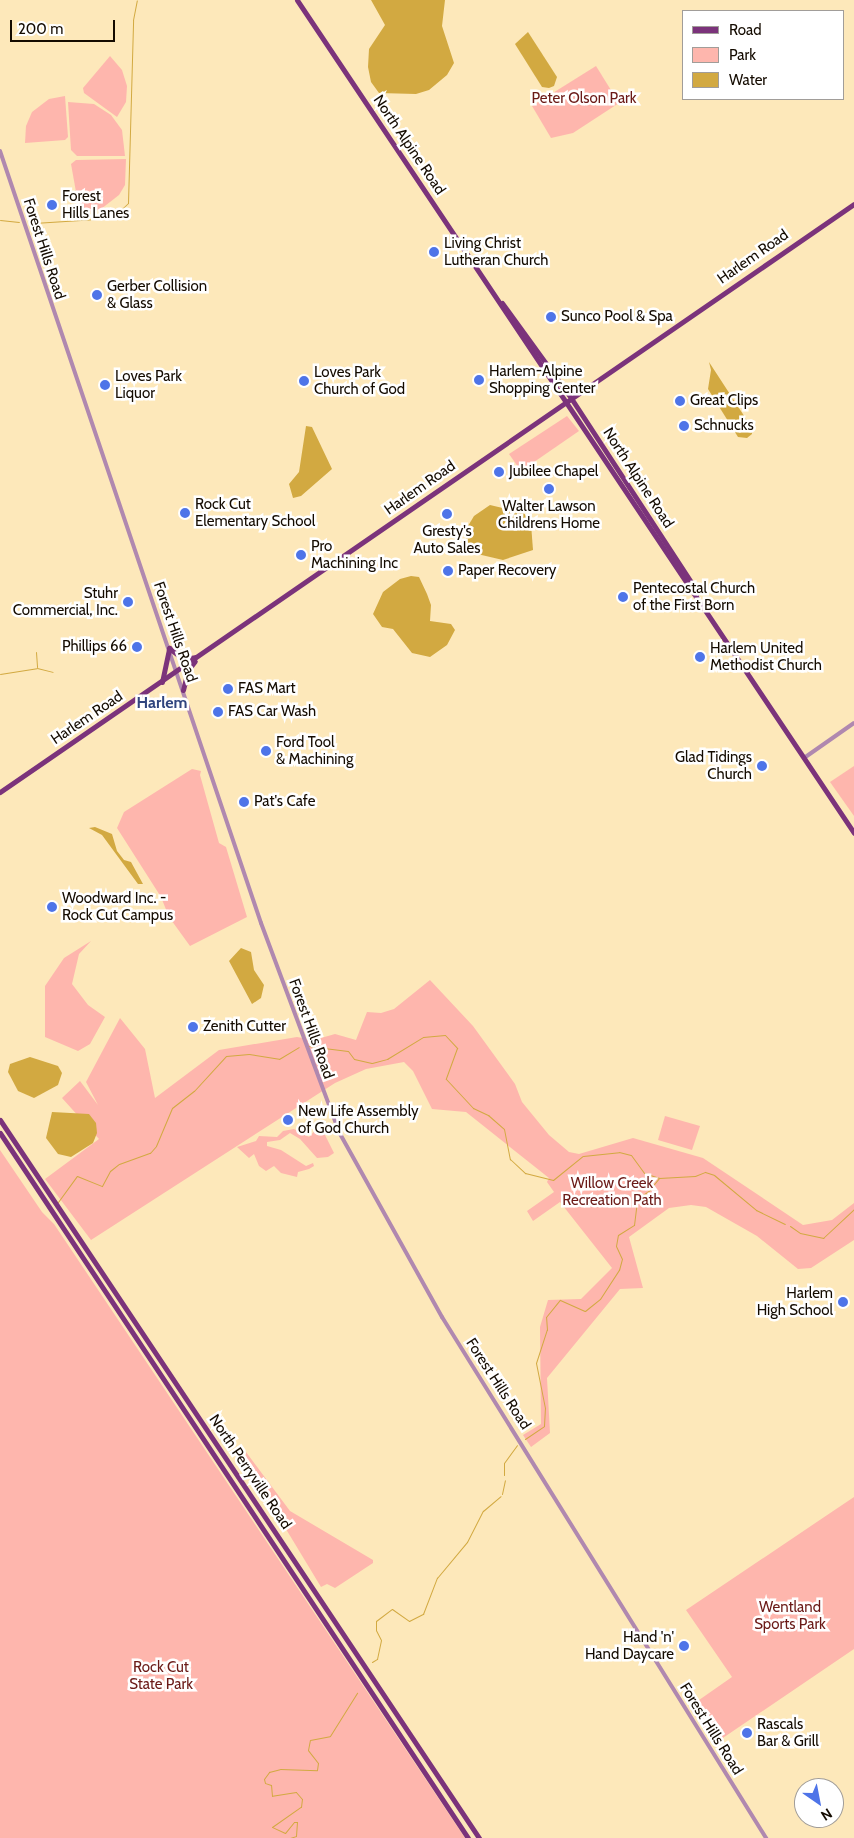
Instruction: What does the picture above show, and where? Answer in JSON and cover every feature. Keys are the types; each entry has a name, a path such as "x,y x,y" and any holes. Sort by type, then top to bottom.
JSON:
{"main road":[{"name":"North Alpine Road","path":"297,0 501,303 505,314 692,594 696,595"},
{"name":"Harlem Road","path":"0,792 854,204"},
{"name":"North Alpine Road","path":"501,303 509,310 571,398 696,591 696,595 854,833"},
{"path":"162,682 169,648 183,659 198,656"},
{"path":"183,690 188,670 198,656"},
{"name":"North Perryville Road","path":"0,1120 478,1838"},
{"name":"North Perryville Road","path":"0,1133 468,1838"}],"street":[{"name":"Forest Hills Road","path":"0,151 169,648 260,923 339,1132 442,1317 766,1838"},
{"path":"804,758 854,724"}],"green space":[{"path":"110,56 122,70 127,86 126,102 117,117 84,93 83,88"},
{"name":"Peter Olson Park","path":"596,66 619,103 573,133 551,138 532,106"},
{"path":"65,96 68,137 65,140 25,143 26,126 32,112 49,99"},
{"path":"68,102 94,104 111,115 122,130 125,156 77,156 71,150"},
{"path":"126,159 125,185 119,195 101,209 80,214 71,164 76,160"},
{"path":"567,416 579,431 521,471 509,454"},
{"path":"854,766 854,816 830,782"},
{"path":"192,769 201,771 200,775 219,843 226,847 247,917 190,946 169,917 161,897 117,828 124,812"},
{"path":"91,941 79,954 72,984 88,1005 105,1017 90,1044 78,1051 45,1037 45,986 64,958"},
{"name":"Willow Creek Recreation Path","path":"430,980 473,1026 515,1084 522,1102 549,1135 569,1152 579,1154 633,1138 703,1158 803,1225 832,1220 854,1203 854,1240 811,1268 798,1269 757,1236 706,1207 691,1205 669,1208 629,1237 643,1288 620,1289 547,1378 550,1433 531,1447 523,1435 541,1424 540,1327 548,1300 581,1299 612,1268 560,1202 533,1221 527,1211 554,1192 547,1182 549,1178 466,1112 432,1109 413,1071 404,1062 366,1069 335,1083 91,1240 45,1179 99,1139 62,1098 80,1081 98,1105 86,1082 120,1018 145,1049 155,1098 219,1050 297,1037 314,1040 335,1034 356,1040 367,1012 381,1013 394,1009"},
{"path":"665,1116 700,1126 692,1150 658,1140"},
{"path":"320,1125 334,1153 328,1157 317,1158 300,1139 290,1133 280,1140 267,1142 267,1146 281,1150 306,1166 313,1163 314,1166 309,1169 298,1172 297,1177 281,1173 274,1166 266,1171 259,1166 254,1154 249,1158 237,1147 256,1141 259,1136 277,1137 283,1131 294,1129 309,1137"},
{"name":"Rock Cut State Park","path":"0,1150 42,1212 54,1224 465,1838 0,1838"},
{"path":"246,1452 290,1511 373,1560 373,1563 335,1588 327,1584 321,1587 266,1496 261,1480 246,1457"},
{"name":"Wentland Sports Park","path":"854,1497 854,1649 714,1744 689,1707 732,1677 686,1610"}],"water":[{"path":"371,0 445,0 442,26 454,63 447,75 429,90 416,94 379,93 371,82 368,67 369,49 385,25"},
{"path":"528,32 557,77 554,86 549,88 542,87 515,44"},
{"path":"709,362 752,428 752,434 747,438 738,437 708,389 711,370"},
{"path":"306,426 312,427 332,469 301,496 293,498 289,484 299,472"},
{"path":"490,505 524,513 531,524 533,550 503,560 473,553 466,538 468,526 474,516"},
{"path":"411,576 419,577 427,594 431,605 430,621 451,624 455,630 447,645 430,657 412,653 393,629 382,627 373,614 383,592 400,579"},
{"path":"95,827 112,834 117,851 124,860 131,862 143,884 138,884 102,835 89,828"},
{"path":"241,948 251,952 254,970 264,985 261,998 252,1004 229,961"},
{"path":"30,1057 58,1066 62,1073 58,1085 34,1098 18,1091 8,1072 10,1064"},
{"path":"52,1112 89,1114 96,1123 97,1133 93,1143 71,1157 58,1154 46,1138"}],"waterway":[{"path":"34,223 112,218 128,203 133,20 137,0"},
{"path":"0,220 19,222"},
{"path":"36,652 37,667"},
{"path":"0,674 37,668 53,672"},
{"path":"308,1046 348,1051 354,1059 372,1063 387,1059 423,1037 445,1035 457,1048 446,1079 473,1108 488,1115 504,1129 510,1159 525,1173 553,1180 583,1156 619,1152 631,1155 644,1173 659,1178 695,1176 705,1172 714,1175 756,1210 785,1224"},
{"path":"58,1202 77,1176 102,1186 110,1171 119,1164 150,1153 156,1146 172,1108 194,1091 226,1056 249,1054 279,1059 299,1047"},
{"path":"651,1188 659,1178"},
{"path":"525,1439 544,1426 545,1408 536,1363 547,1330 546,1317 560,1300 585,1311 600,1299 619,1270 622,1259 616,1246 618,1235 634,1225 637,1199 650,1190"},
{"path":"790,1226 800,1233 823,1238 854,1209"},
{"path":"504,1475 504,1463 517,1445"},
{"path":"502,1494 505,1480"},
{"path":"372,1662 377,1659 381,1640 376,1630 376,1621 392,1609 409,1621 423,1614 437,1578 467,1542 483,1511 501,1496"},
{"path":"290,1838 296,1836 297,1822 294,1822 285,1833 272,1827 301,1807 302,1799 296,1792 272,1796 271,1785 265,1783 264,1779 269,1772 280,1769 317,1770 318,1763 308,1750 310,1740 330,1736 357,1693"}],"place":[{"name":"Forest Hills Lanes","path":"52,205"},
{"name":"Living Christ Lutheran Church","path":"434,252"},
{"name":"Gerber Collision & Glass","path":"97,295"},
{"name":"Sunco Pool & Spa","path":"551,317"},
{"name":"Harlem-Alpine Shopping Center","path":"479,380"},
{"name":"Loves Park Church of God","path":"304,381"},
{"name":"Loves Park Liquor","path":"105,385"},
{"name":"Great Clips","path":"680,401"},
{"name":"Schnucks","path":"684,426"},
{"name":"Jubilee Chapel","path":"499,472"},
{"name":"Walter Lawson Childrens Home","path":"549,489"},
{"name":"Rock Cut Elementary School","path":"185,513"},
{"name":"Gresty's Auto Sales","path":"447,514"},
{"name":"Pro Machining Inc","path":"301,555"},
{"name":"Paper Recovery","path":"448,571"},
{"name":"Pentecostal Church of the First Born","path":"623,597"},
{"name":"Stuhr Commercial, Inc.","path":"128,602"},
{"name":"Phillips 66","path":"137,647"},
{"name":"Harlem United Methodist Church","path":"700,657"},
{"name":"FAS Mart","path":"228,689"},
{"name":"FAS Car Wash","path":"218,712"},
{"name":"Ford Tool & Machining","path":"266,751"},
{"name":"Glad Tidings Church","path":"762,766"},
{"name":"Pat's Cafe","path":"244,802"},
{"name":"Woodward Inc. - Rock Cut Campus","path":"52,907"},
{"name":"Zenith Cutter","path":"193,1027"},
{"name":"New Life Assembly of God Church","path":"288,1120"},
{"name":"Harlem High School","path":"843,1302"},
{"name":"Hand 'n' Hand Daycare","path":"684,1646"},
{"name":"Rascals Bar & Grill","path":"747,1733"}],"district":[{"name":"Harlem","path":"162,703"}]}
